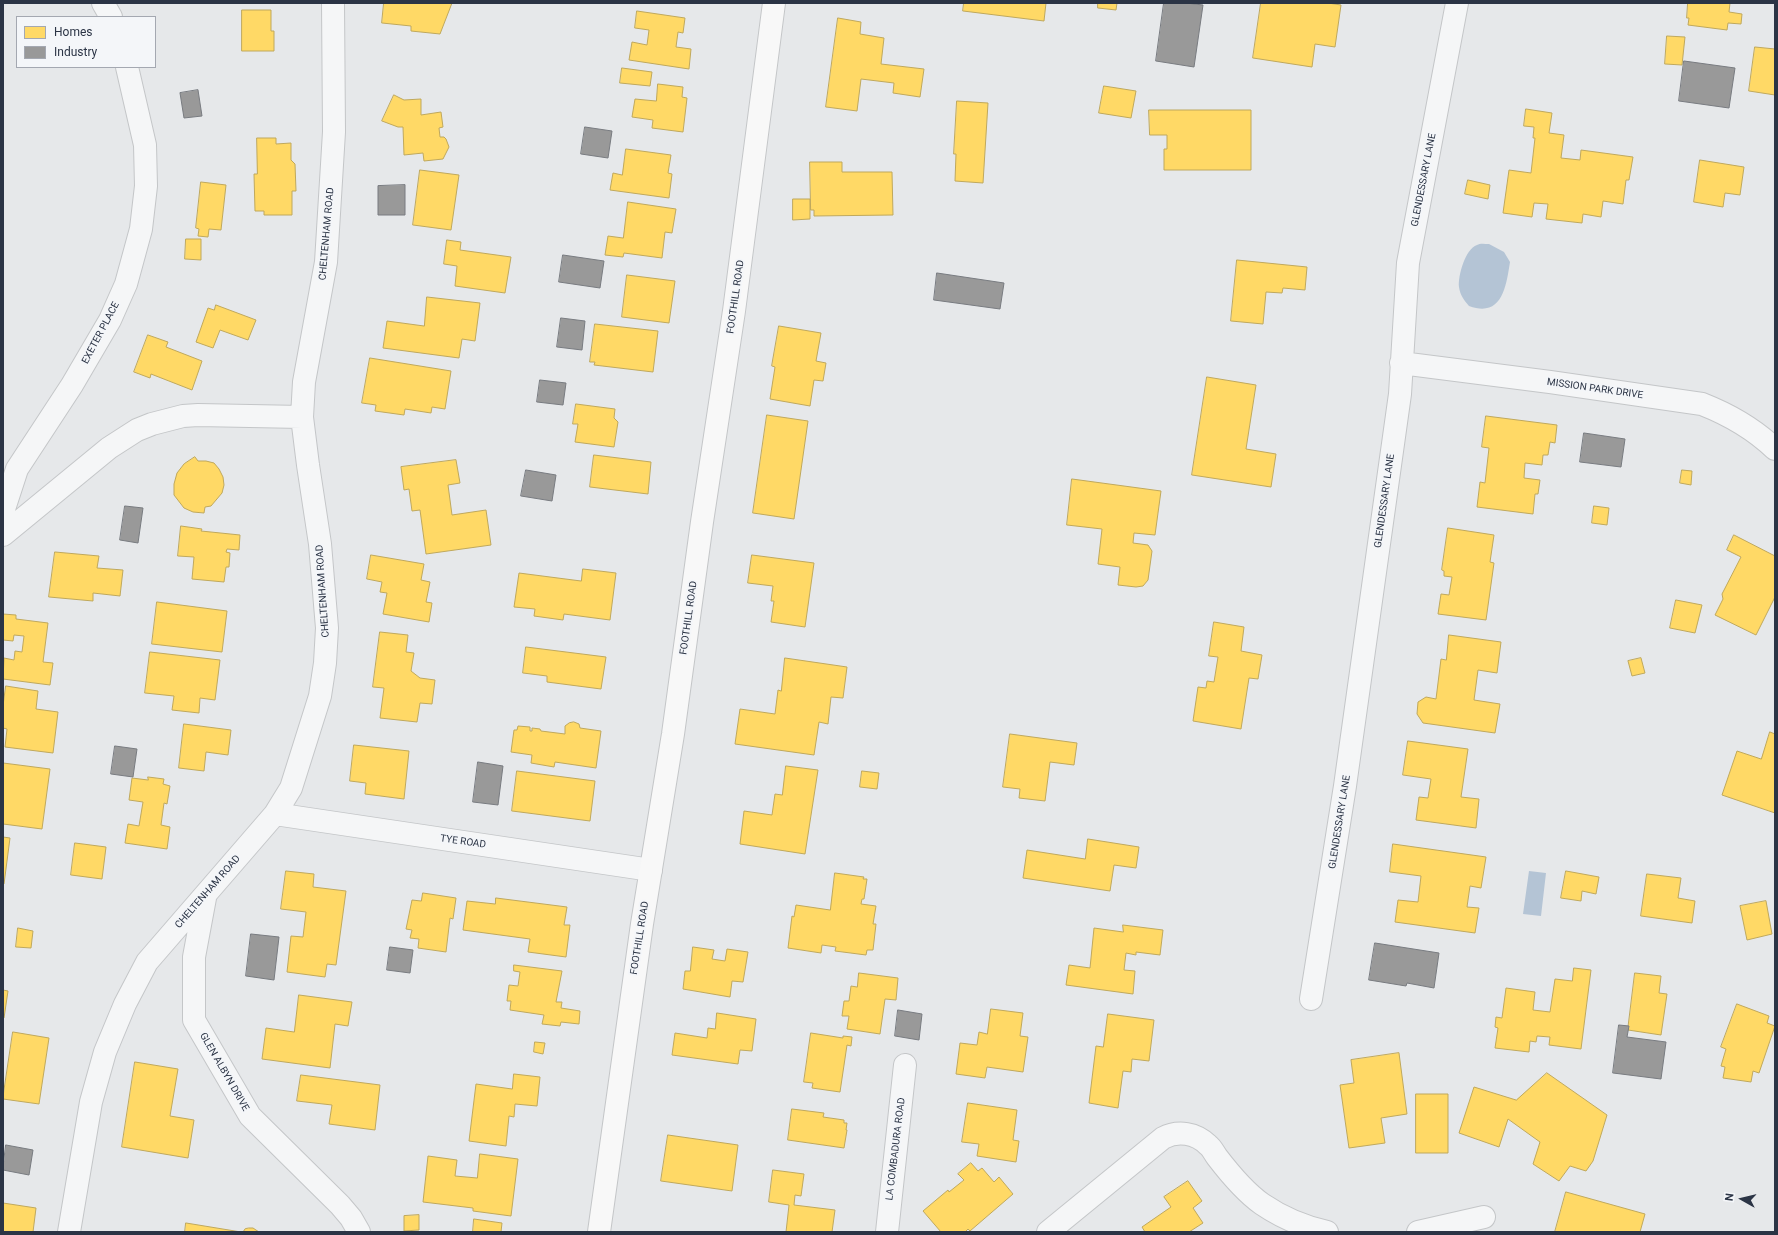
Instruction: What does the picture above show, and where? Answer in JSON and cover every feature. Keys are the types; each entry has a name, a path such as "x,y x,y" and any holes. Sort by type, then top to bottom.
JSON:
{"main road":[{"name":"FOOTHILL ROAD","path":"599,1232 642,924 734,311 774,3"}],"street":[{"path":"103,3 110,16"},
{"name":"CHELTENHAM ROAD","path":"69,1232 91,1102 105,1052 125,1004 147,962 275,814 291,788 320,696 325,662 327,628 320,544 302,417 304,382 326,262 334,132 333,3"},
{"name":"GLENDESSARY LANE","path":"1311,999 1346,786 1400,394 1408,263 1457,3"},
{"name":"EXETER PLACE","path":"3,512 17,469 72,385 110,320 126,284 140,236 146,186 145,145 127,68"},
{"name":"MISSION PARK DRIVE","path":"1401,363 1550,382 1702,404 1751,428 1775,449"},
{"path":"3,535 109,448 137,430 152,424 183,416 198,415 302,417"},
{"name":"TYE ROAD","path":"275,814 651,870"},
{"name":"GLEN ALBYN DRIVE","path":"206,894 196,940 194,957 194,1020 250,1116 340,1205 351,1218 359,1232"},
{"name":"LA COMBADURA ROAD","path":"887,1232 905,1065"},
{"path":"1048,1232 1163,1138 1172,1133 1184,1132 1209,1145 1242,1185 1262,1204 1296,1222 1327,1232"},
{"path":"1418,1232 1484,1217"}],"water":[{"path":"1480,244 1489,244 1504,252 1510,262 1507,281 1500,298 1489,308 1480,309 1469,306 1462,297 1459,282 1463,263 1469,252"},
{"path":"1529,871 1546,873 1541,916 1523,914"}],"building: Homes":[{"path":"384,3 452,3 440,34 411,31 411,26 382,23"},
{"path":"964,3 1046,3 1044,21 963,11"},
{"path":"1098,3 1117,3 1116,10 1098,8"},
{"path":"1261,3 1328,3 1341,5 1335,47 1315,44 1312,67 1253,58"},
{"path":"1688,3 1730,3 1729,12 1742,14 1741,24 1728,23 1727,30 1688,25"},
{"path":"242,10 271,10 271,31 274,31 274,51 242,51"},
{"path":"637,11 685,18 683,33 678,32 676,47 691,49 689,69 629,60 632,42 647,45 649,30 635,28"},
{"path":"838,18 861,22 860,34 884,38 881,64 924,69 920,97 893,93 894,83 861,79 857,111 826,107"},
{"path":"1667,36 1685,37 1682,65 1665,64"},
{"path":"1755,47 1775,49 1775,95 1749,91"},
{"path":"622,68 652,72 650,86 620,83"},
{"path":"658,84 683,87 682,97 687,98 683,132 652,128 653,120 632,117 635,99 656,101"},
{"path":"1104,86 1136,91 1131,118 1099,113"},
{"path":"394,95 404,100 421,99 421,115 441,112 443,127 439,128 440,137 444,137 446,139 449,147 443,159 424,161 423,153 404,155 403,127 398,127 382,121"},
{"path":"957,101 988,103 983,183 955,181 956,154 954,154"},
{"path":"1526,109 1552,113 1549,133 1564,135 1561,158 1580,160 1581,150 1633,157 1629,180 1626,180 1623,204 1603,201 1601,217 1583,214 1582,223 1546,219 1548,204 1534,203 1532,217 1503,213 1509,170 1531,173 1535,138 1533,138 1534,127 1524,126"},
{"path":"1149,110 1251,110 1251,170 1164,170 1164,149 1167,149 1167,135 1150,135"},
{"path":"257,138 276,138 276,144 291,143 291,160 295,164 296,191 292,191 292,215 264,215 264,211 255,211 254,174 257,174"},
{"path":"626,149 671,155 668,173 672,174 669,198 610,190 613,173 622,175"},
{"path":"1700,160 1744,167 1740,195 1725,193 1723,207 1694,202"},
{"path":"810,162 842,162 842,172 892,172 893,215 814,216 814,210 811,210"},
{"path":"420,170 459,175 451,230 413,225"},
{"path":"1468,180 1490,185 1488,199 1465,194"},
{"path":"201,182 226,185 221,230 209,229 208,237 198,236 199,229 196,228"},
{"path":"793,199 810,199 810,219 793,220"},
{"path":"628,202 676,209 672,233 665,232 662,258 624,253 623,257 605,255 608,236 623,238"},
{"path":"186,239 201,239 201,260 185,259"},
{"path":"447,240 461,242 460,250 511,257 505,293 455,286 457,266 444,264"},
{"path":"1237,260 1307,267 1305,290 1283,288 1282,293 1266,292 1263,324 1231,321"},
{"path":"627,275 675,281 669,323 622,317"},
{"path":"427,297 480,303 475,341 462,339 459,358 383,348 387,321 424,326"},
{"path":"216,305 256,320 248,340 220,330 213,348 196,342 208,308 214,310"},
{"path":"595,324 658,331 653,372 594,365 595,362 590,362"},
{"path":"779,326 821,333 816,361 826,363 823,381 814,380 810,406 770,399 775,367 772,366"},
{"path":"148,335 168,342 166,347 202,361 192,390 151,374 150,378 134,372"},
{"path":"370,358 451,371 445,409 432,407 431,413 405,409 404,415 375,411 376,405 362,403"},
{"path":"1207,377 1256,385 1246,449 1276,454 1271,487 1192,475"},
{"path":"576,404 615,409 614,418 618,422 614,447 575,442 578,424 573,424"},
{"path":"767,415 808,421 794,519 753,513"},
{"path":"1486,416 1557,425 1555,443 1550,442 1548,455 1543,455 1542,465 1525,463 1524,478 1540,480 1538,494 1535,494 1533,514 1477,507 1480,482 1485,483 1489,448 1482,447"},
{"path":"594,455 651,462 648,494 590,487"},
{"path":"195,457 198,461 214,463 223,477 224,485 222,493 211,506 205,507 204,513 193,512 184,508 174,495 174,484 177,473 184,464"},
{"path":"456,460 460,483 448,485 452,515 486,510 491,545 426,554 420,510 412,511 409,489 404,490 401,467"},
{"path":"1682,470 1692,471 1691,485 1680,483"},
{"path":"1072,479 1161,491 1155,535 1134,533 1133,543 1148,545 1152,551 1148,580 1143,586 1136,587 1118,585 1120,567 1098,564 1102,529 1067,525"},
{"path":"1594,506 1609,508 1607,525 1592,523"},
{"path":"181,526 202,529 201,531 240,535 239,550 227,549 226,552 230,553 229,567 226,567 224,582 192,579 194,557 178,556"},
{"path":"1448,528 1494,535 1490,562 1494,563 1486,620 1438,614 1441,594 1449,595 1452,577 1444,576 1444,571 1442,570"},
{"path":"1734,535 1775,556 1775,597 1756,635 1715,615 1723,599 1722,594 1741,557 1727,550"},
{"path":"55,552 99,556 97,568 123,570 120,596 93,593 93,601 49,597"},
{"path":"371,555 424,564 421,580 430,582 426,602 432,603 429,622 383,614 387,593 380,592 382,582 367,579"},
{"path":"752,555 814,563 805,627 771,622 774,601 771,601 773,586 748,583"},
{"path":"583,569 616,573 610,620 564,614 563,620 534,616 535,609 514,607 519,573 581,581"},
{"path":"1676,600 1702,605 1695,633 1670,628"},
{"path":"157,602 227,611 222,652 152,644"},
{"path":"3,614 16,615 16,619 48,623 43,662 53,663 50,685 3,679 4,658 14,660 15,651 22,652 24,636 14,635 13,641 3,640"},
{"path":"1214,622 1244,627 1241,651 1262,655 1258,679 1249,678 1241,729 1193,721 1198,687 1206,688 1207,681 1214,682 1218,657 1209,656"},
{"path":"380,632 408,635 406,652 414,653 411,671 420,678 435,680 432,704 420,703 417,722 380,718 384,688 373,687"},
{"path":"1449,635 1501,642 1497,673 1478,670 1474,700 1500,704 1495,733 1423,723 1417,714 1418,702 1426,697 1436,699 1441,659 1446,660"},
{"path":"526,647 606,657 601,689 547,682 547,676 523,673"},
{"path":"150,652 220,660 215,700 200,698 199,713 172,710 174,696 145,693"},
{"path":"785,658 847,667 843,698 831,697 828,724 819,722 814,755 735,744 740,709 775,714 778,690 781,691"},
{"path":"1641,658 1645,673 1632,676 1628,661"},
{"path":"6,686 38,691 36,709 58,712 53,753 5,747 7,729 3,728 3,706"},
{"path":"574,722 579,724 580,728 601,731 596,768 555,762 554,767 531,763 532,755 511,752 514,730 517,730 518,726 530,727 530,731 532,731 532,728 540,729 541,731 565,734 565,726"},
{"path":"184,724 231,730 228,755 206,752 204,771 179,768"},
{"path":"1770,732 1775,734 1775,813 1722,795 1737,751 1761,759"},
{"path":"1010,734 1077,743 1074,765 1050,762 1045,801 1019,798 1020,789 1003,787"},
{"path":"1408,741 1468,749 1461,797 1479,799 1476,828 1416,820 1419,797 1428,798 1431,779 1403,775"},
{"path":"354,745 409,751 404,799 365,794 366,783 350,781"},
{"path":"3,763 50,769 42,829 3,824"},
{"path":"786,766 818,770 805,854 740,844 744,811 772,815 775,794 782,795"},
{"path":"517,771 595,781 590,821 512,811"},
{"path":"862,771 879,773 877,789 860,787"},
{"path":"148,777 164,779 163,784 170,786 167,804 164,803 161,825 170,827 167,849 125,843 128,824 139,826 143,802 129,800 132,778 148,780"},
{"path":"3,837 10,838 4,884 3,883"},
{"path":"1088,839 1139,847 1136,868 1114,865 1110,891 1023,878 1027,850 1085,859"},
{"path":"75,843 106,847 102,879 71,875"},
{"path":"1393,844 1486,857 1481,888 1470,886 1467,907 1479,908 1475,933 1395,922 1398,900 1418,902 1421,876 1390,872"},
{"path":"286,871 314,874 313,887 346,891 336,965 327,964 325,977 287,972 291,936 303,937 306,912 281,909"},
{"path":"1566,871 1599,877 1596,894 1582,891 1581,901 1561,898"},
{"path":"835,873 864,877 863,879 867,879 864,899 862,899 861,904 876,906 873,924 876,924 873,950 867,950 866,955 835,951 836,947 822,945 821,953 788,948 792,916 794,917 796,905 830,910"},
{"path":"1647,874 1681,878 1678,898 1695,901 1692,923 1641,916"},
{"path":"423,893 456,898 453,919 450,918 446,952 418,948 419,939 410,938 412,930 406,929 412,900 421,901"},
{"path":"496,898 567,907 564,925 570,925 566,957 528,952 530,939 463,930 467,901 495,904"},
{"path":"1766,901 1772,934 1747,940 1740,906"},
{"path":"1123,925 1163,930 1160,955 1136,952 1136,955 1126,953 1124,970 1135,971 1133,994 1066,985 1069,965 1090,968 1094,928 1123,932"},
{"path":"18,928 33,931 31,948 16,947"},
{"path":"693,947 714,950 712,959 725,961 727,949 748,952 743,982 732,981 730,997 683,989 685,971 690,971"},
{"path":"514,965 562,971 556,1002 562,1002 561,1008 580,1011 579,1024 561,1022 560,1026 542,1024 544,1015 510,1010 511,1001 507,1001 509,985 518,986 520,972 514,971"},
{"path":"1574,968 1591,970 1581,1049 1549,1045 1550,1037 1537,1036 1536,1042 1530,1041 1529,1052 1495,1048 1498,1028 1495,1027 1496,1017 1502,1018 1506,988 1535,992 1533,1010 1550,1012 1555,979 1572,981"},
{"path":"859,973 898,978 896,1000 885,999 880,1034 847,1029 849,1016 842,1016 844,1001 849,1001 851,986 857,987"},
{"path":"1635,973 1661,976 1659,993 1667,994 1661,1035 1628,1030"},
{"path":"3,990 8,991 4,1018 3,1018"},
{"path":"299,995 352,1002 348,1026 335,1024 330,1068 262,1059 266,1028 294,1032"},
{"path":"1737,1004 1769,1016 1767,1023 1775,1026 1759,1073 1753,1071 1751,1082 1723,1078 1725,1067 1721,1066 1726,1049 1721,1047"},
{"path":"991,1009 1023,1013 1020,1036 1028,1037 1023,1072 987,1067 985,1078 956,1074 960,1043 977,1045 979,1032 987,1034"},
{"path":"717,1013 756,1019 752,1051 740,1050 738,1064 672,1055 675,1033 707,1038 708,1028 715,1029"},
{"path":"1108,1014 1154,1020 1149,1061 1132,1059 1131,1072 1123,1071 1118,1108 1089,1103 1096,1046 1103,1047"},
{"path":"13,1032 49,1038 39,1104 3,1099"},
{"path":"811,1033 843,1038 843,1036 852,1037 851,1046 847,1045 840,1092 812,1088 813,1083 804,1082"},
{"path":"535,1042 545,1043 543,1054 534,1052"},
{"path":"1399,1053 1407,1114 1381,1118 1385,1143 1349,1148 1340,1085 1354,1083 1351,1060"},
{"path":"135,1062 178,1069 170,1116 194,1120 188,1158 122,1147"},
{"path":"1547,1073 1607,1115 1593,1161 1586,1171 1570,1166 1559,1181 1533,1164 1540,1142 1508,1119 1499,1147 1459,1133 1474,1087 1516,1100"},
{"path":"514,1074 540,1077 537,1106 515,1104 514,1117 509,1116 506,1146 469,1141 476,1084 512,1089"},
{"path":"301,1075 380,1085 375,1130 329,1124 332,1105 297,1101"},
{"path":"1416,1094 1448,1094 1448,1153 1416,1153"},
{"path":"968,1103 1017,1110 1013,1140 1019,1141 1016,1162 977,1156 979,1144 962,1142"},
{"path":"792,1109 824,1113 823,1117 844,1120 844,1123 847,1123 847,1130 844,1148 788,1140"},
{"path":"668,1135 738,1145 732,1191 661,1181"},
{"path":"480,1154 518,1159 511,1216 473,1211 473,1208 423,1202 428,1156 457,1160 455,1176 477,1178"},
{"path":"971,1163 978,1171 982,1168 994,1182 999,1177 1013,1194 970,1231 968,1229 965,1232 941,1232 923,1211 948,1190 949,1192 964,1180 958,1174"},
{"path":"773,1170 804,1174 801,1196 795,1195 794,1205 835,1210 832,1232 786,1232 789,1205 769,1202"},
{"path":"1188,1181 1202,1201 1193,1208 1203,1223 1189,1232 1145,1232 1142,1227 1171,1207 1164,1197"},
{"path":"1566,1192 1645,1214 1640,1232 1555,1232"},
{"path":"3,1203 36,1208 33,1232 3,1232"},
{"path":"419,1215 419,1230 404,1231 404,1216"},
{"path":"474,1219 502,1223 501,1232 473,1232"},
{"path":"186,1223 241,1232 185,1232"},
{"path":"253,1228 259,1232 243,1232 245,1229"}],"building: Industry":[{"path":"1164,3 1203,5 1194,67 1156,61"},
{"path":"1684,61 1735,68 1729,108 1679,101"},
{"path":"198,90 202,116 184,118 180,93"},
{"path":"585,127 612,131 608,158 581,154"},
{"path":"405,185 405,215 378,215 378,186"},
{"path":"563,255 604,261 600,288 559,282"},
{"path":"937,273 1004,283 1000,309 934,300"},
{"path":"561,318 585,321 582,350 557,347"},
{"path":"540,380 566,383 563,405 537,402"},
{"path":"1584,433 1625,439 1621,467 1580,462"},
{"path":"526,470 556,475 552,501 521,496"},
{"path":"125,506 143,508 138,543 120,540"},
{"path":"115,746 137,749 133,777 111,774"},
{"path":"478,762 503,766 498,805 473,802"},
{"path":"251,934 279,937 274,980 246,976"},
{"path":"1375,943 1439,953 1434,988 1407,983 1406,986 1369,980"},
{"path":"390,947 413,950 410,973 387,970"},
{"path":"898,1010 922,1014 919,1040 895,1036"},
{"path":"1619,1025 1629,1026 1627,1037 1666,1042 1661,1079 1613,1073"},
{"path":"6,1145 33,1150 29,1175 3,1170"}]}
